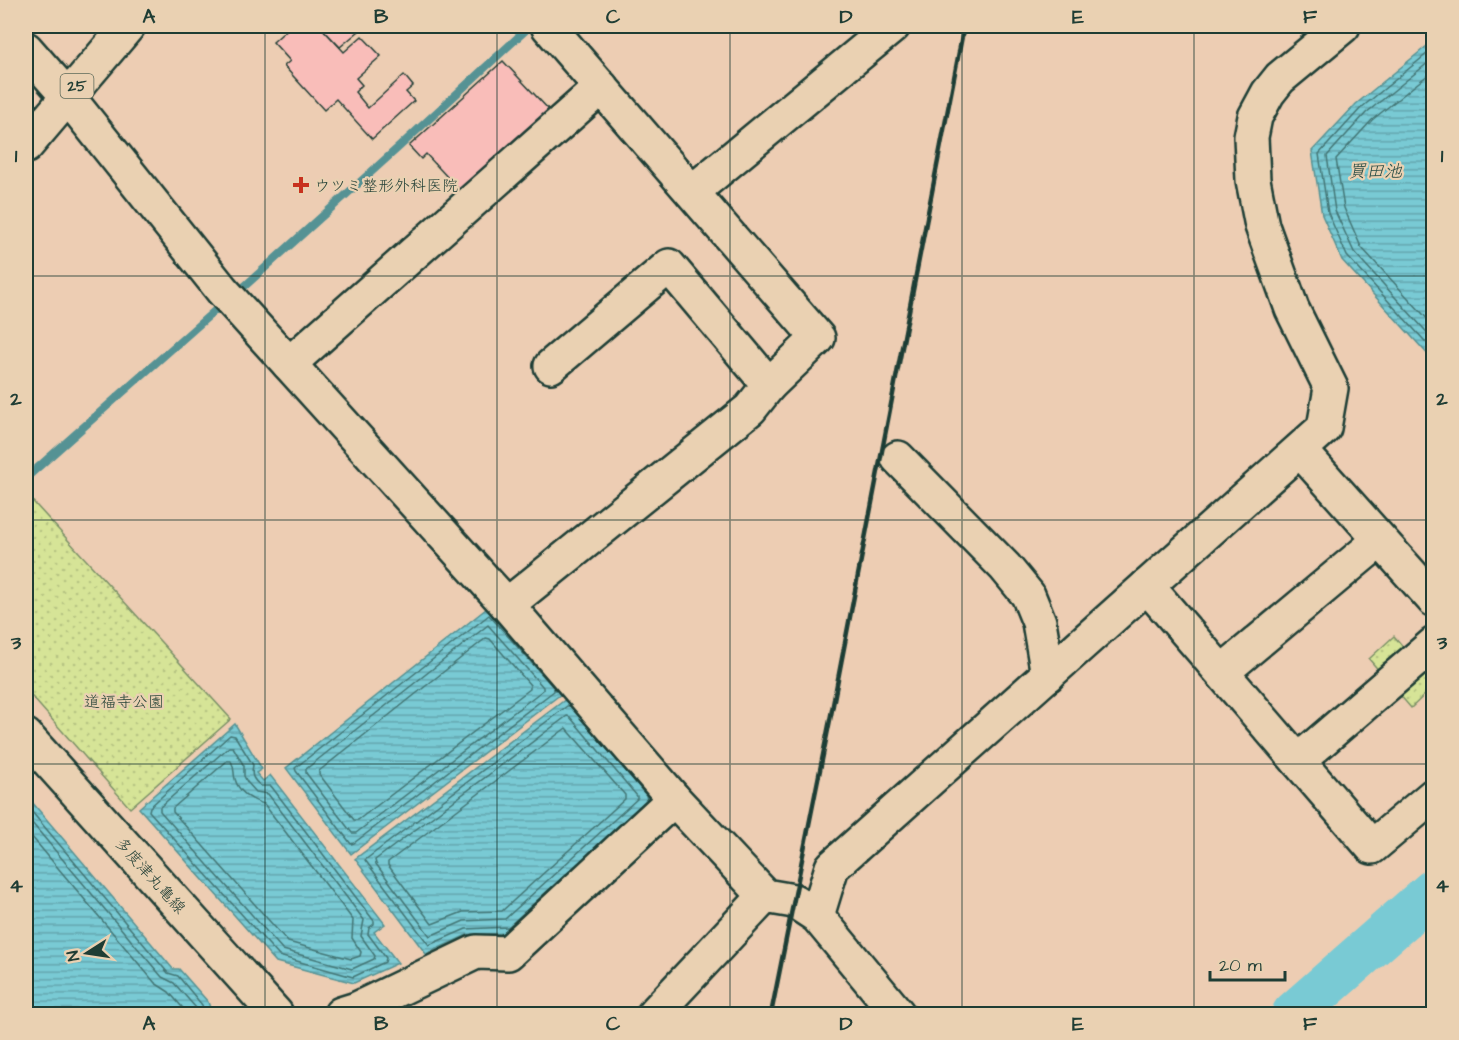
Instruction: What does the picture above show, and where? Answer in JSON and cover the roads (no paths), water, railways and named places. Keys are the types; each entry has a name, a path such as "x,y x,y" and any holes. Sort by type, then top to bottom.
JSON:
{"street":[{"name":"25","path":"26,147 128,26"},
{"path":"507,605 750,409 770,385 818,338 548,26"},
{"path":"692,192 893,26"},
{"path":"817,916 832,867 1324,428 1330,388 1292,309 1262,226 1253,180 1251,137 1256,117 1268,93 1280,78 1343,26"},
{"path":"26,49 222,290 507,605 674,799 765,896 794,901 817,916 898,1014"},
{"path":"289,364 601,87"},
{"path":"560,346 669,266 770,385"},
{"path":"1300,450 1434,600"},
{"path":"898,458 1005,567 1028,595 1039,622 1048,675"},
{"path":"1222,672 1380,540"},
{"path":"1147,586 1372,847 1434,795"},
{"path":"1298,761 1434,644"},
{"name":"多度津丸亀線","path":"26,736 276,1014"},
{"path":"341,1014 357,1009 476,952 508,953 674,799"},
{"path":"654,1014 765,896"}],"water":[{"name":"買田池","path":"1433,41 1433,360 1342,260 1322,215 1312,151 1356,104"},
{"path":"491,605 565,691 351,854 286,768"},
{"path":"570,696 653,794 653,802 510,933 467,935 426,954 355,859"},
{"path":"235,724 262,769 256,773 263,781 270,775 385,924 374,932 398,963 354,983 276,962 139,808"},
{"path":"26,795 173,969 179,969 208,1002 212,1014 26,1014"}],"waterway":[{"path":"236,294 528,28"},
{"path":"26,478 220,306"},
{"path":"1294,1014 1434,891"}],"railway":[{"path":"771,1014 964,26"}],"place":[{"name":"ウツミ整形外科医院","path":"301,185"}],"park label":[{"name":"道福寺公園","path":"124,701"}]}
